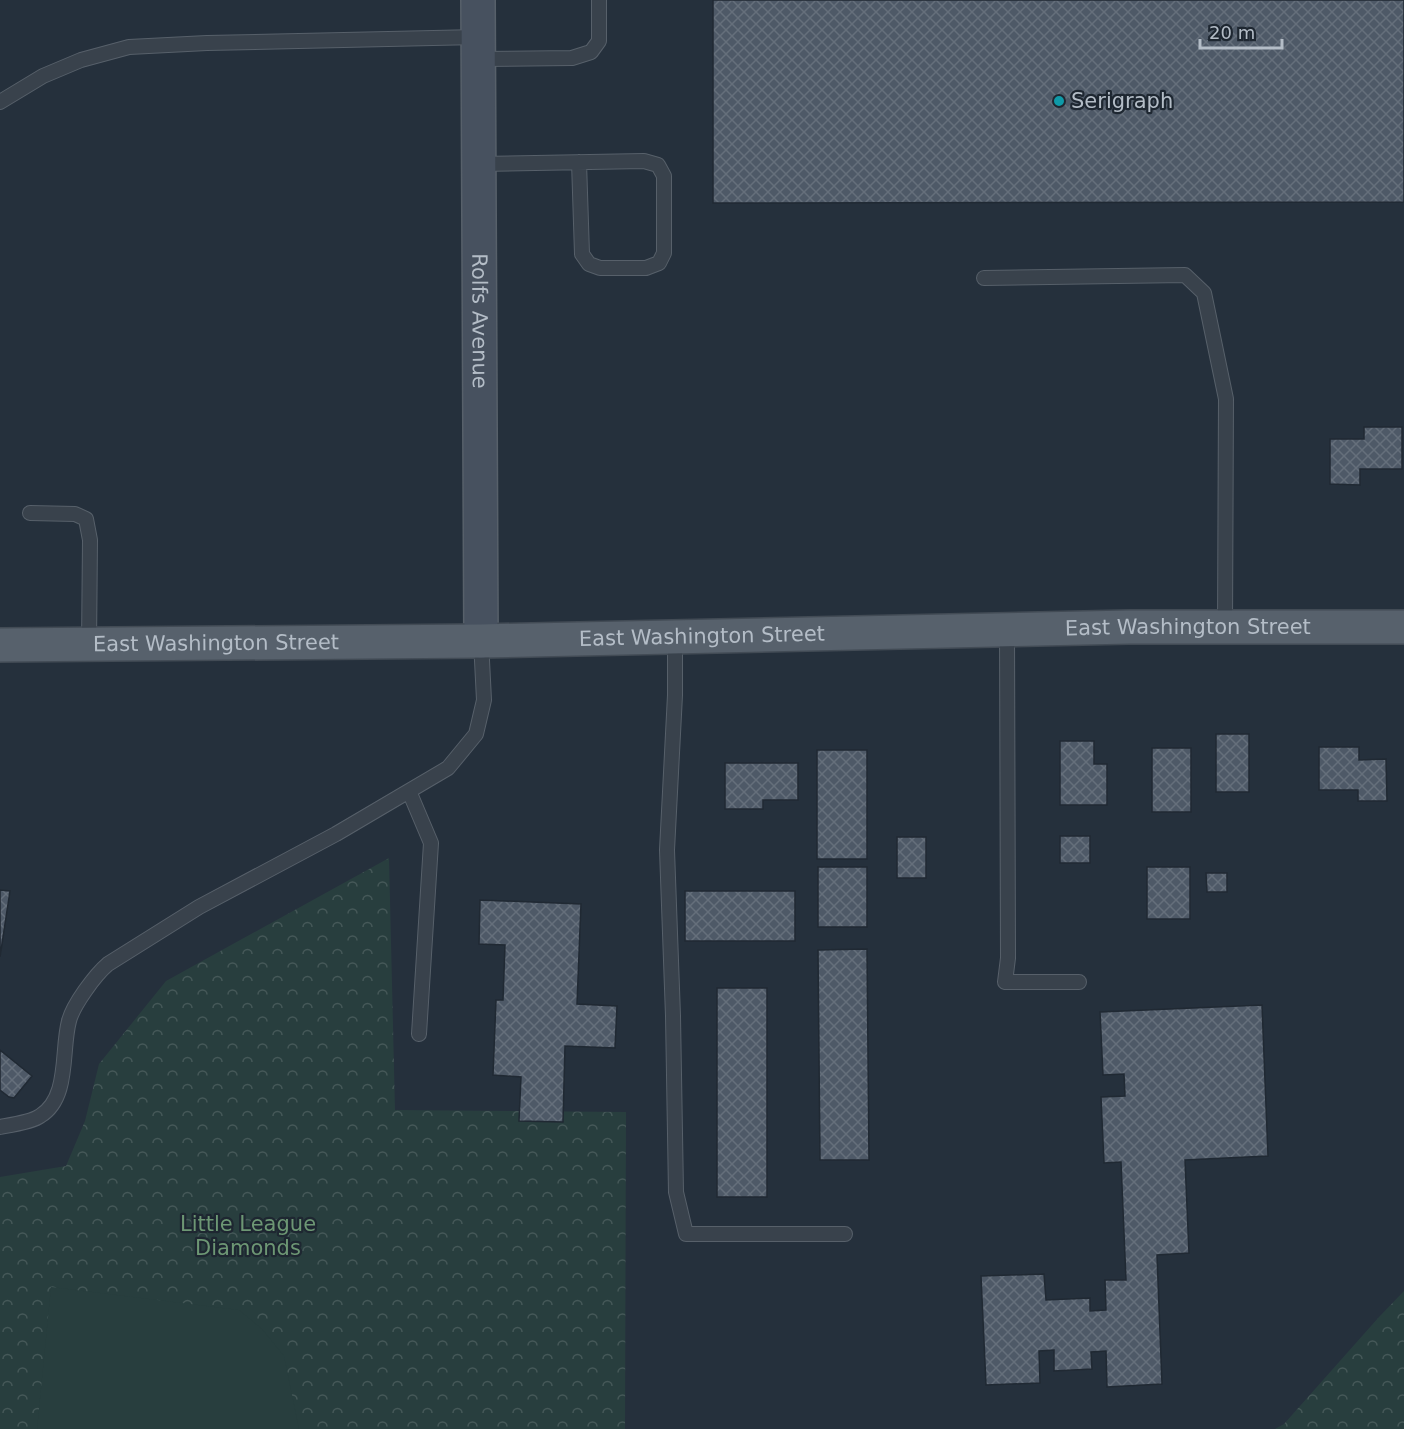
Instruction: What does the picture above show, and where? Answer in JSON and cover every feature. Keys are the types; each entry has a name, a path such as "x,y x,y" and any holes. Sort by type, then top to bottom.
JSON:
{"main road":[{"name":"East Washington Street","path":"0,645 481,641 1225,627 1404,627"}],"street":[{"name":"Rolfs Avenue","path":"477,0 481,641"}],"lane":[{"path":"0,102 43,76 81,60 129,47 173,44 478,48 572,58 591,52 599,41 599,0"},
{"path":"478,164 579,162 644,161 658,165 664,176 664,254 658,262 646,268 600,268 589,264 582,254 579,162"},
{"path":"984,278 1185,275 1204,292 1226,399 1225,627"},
{"path":"30,513 75,514 86,519 90,540 89,645"},
{"path":"1007,630 1008,958 1005,982 1079,982"},
{"path":"675,637 675,695 667,850 676,1192 686,1234 845,1234"},
{"path":"0,1127 40,1116 52,1103 59,1090 69,1019 95,975 108,964 199,907 336,834 448,768 476,734 484,699 481,641"},
{"path":"409,791 431,843 419,1034"}],"green space":[{"name":"Little League Diamonds","path":"389,858 395,1110 626,1112 625,1429 0,1429 0,1177 66,1166 85,1121 99,1064 166,981"},
{"path":"51,1287 239,1310 262,1329 284,1356 299,1429 37,1429"},
{"path":"1404,1291 1404,1429 1275,1429 1284,1424"}],"building":[{"name":"Serigraph","path":"713,0 1404,0 1404,202 713,203"},
{"path":"1364,427 1402,427 1402,469 1360,469 1360,485 1330,484 1330,439 1364,439"},
{"path":"1216,734 1249,734 1249,792 1216,792"},
{"path":"1060,741 1094,741 1094,764 1107,764 1107,805 1060,805"},
{"path":"1319,747 1359,747 1359,760 1386,759 1387,801 1358,801 1358,790 1319,790"},
{"path":"1152,748 1191,748 1191,812 1152,812"},
{"path":"817,750 867,750 867,859 817,859"},
{"path":"725,763 798,763 798,800 763,800 763,809 725,809"},
{"path":"1060,836 1090,836 1090,863 1060,863"},
{"path":"897,837 926,837 926,878 897,878"},
{"path":"818,867 867,867 867,927 818,927"},
{"path":"1147,867 1190,867 1190,919 1147,919"},
{"path":"1206,873 1227,873 1227,892 1207,892"},
{"path":"0,890 10,891 0,957"},
{"path":"685,891 795,891 795,941 685,941"},
{"path":"480,900 581,904 577,1004 617,1006 615,1048 565,1046 563,1122 519,1121 521,1077 493,1075 496,1000 503,1000 505,945 479,944"},
{"path":"867,949 869,1160 820,1160 818,950"},
{"path":"717,988 767,988 767,1197 717,1197"},
{"path":"1262,1005 1268,1156 1185,1160 1189,1253 1157,1255 1162,1384 1107,1387 1106,1351 1091,1352 1092,1369 1054,1371 1054,1350 1039,1351 1040,1383 986,1385 981,1276 1044,1274 1046,1300 1090,1298 1090,1311 1106,1310 1105,1280 1126,1280 1121,1162 1104,1163 1101,1097 1125,1096 1124,1074 1103,1075 1100,1012"},
{"path":"0,1050 32,1076 14,1098 0,1090"}],"place":[{"name":"Serigraph","path":"1059,101"}]}
